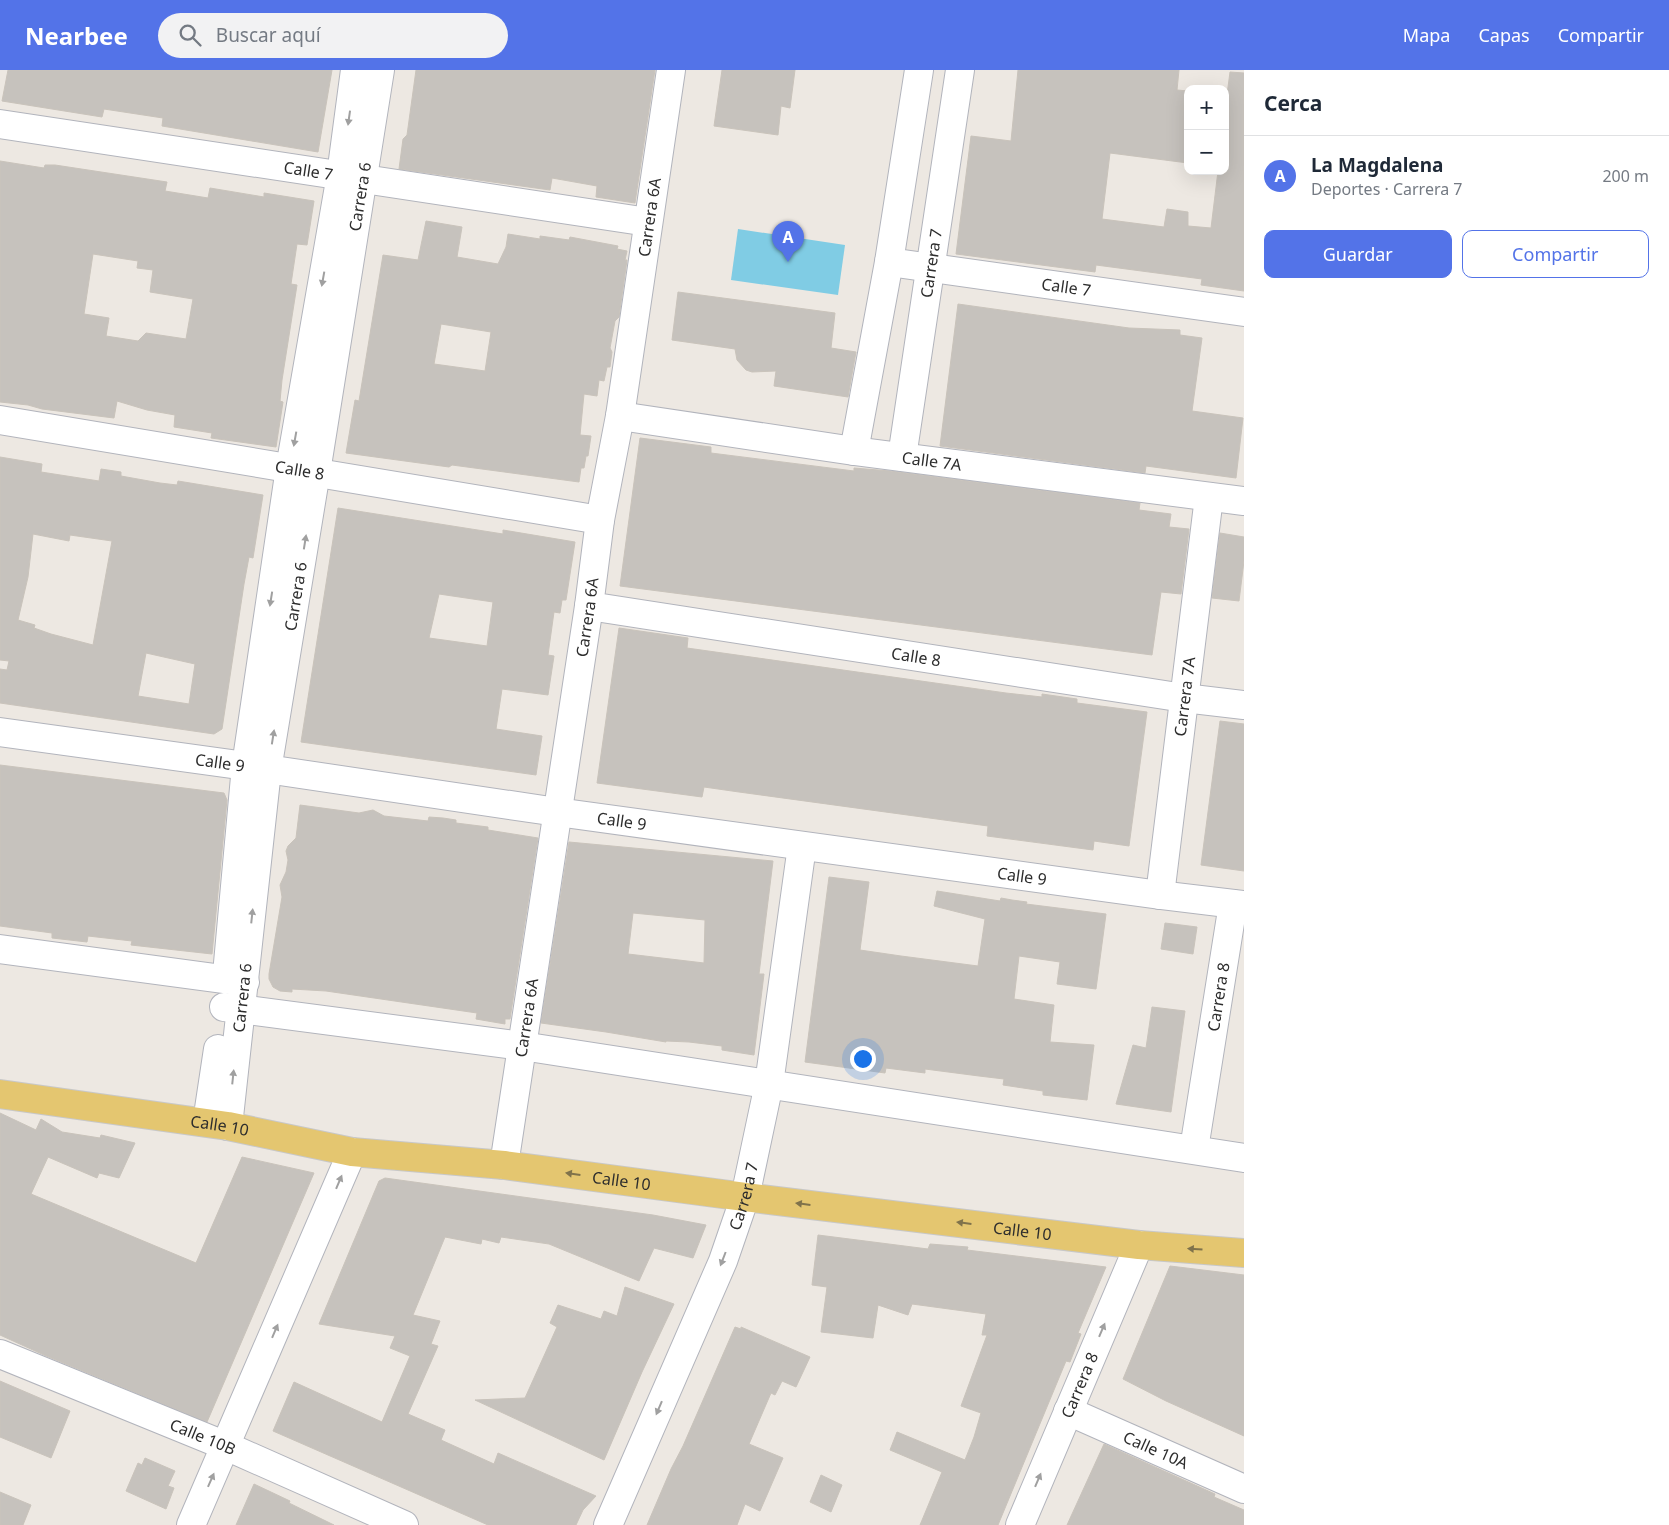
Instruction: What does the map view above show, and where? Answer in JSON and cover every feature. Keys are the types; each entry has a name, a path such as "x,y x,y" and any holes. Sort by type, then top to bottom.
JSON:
{"main road":[{"name":"Calle 10","path":"0,1094 217,1124 352,1152 504,1165 1139,1245 1244,1253"}],"street":[{"name":"Carrera 6","path":"352,177 355,70"},
{"name":"Carrera 6","path":"217,1124 232,1008 256,768 352,177 380,70"},
{"name":"Carrera 6A","path":"504,1165 590,606 600,520 620,416 671,70"},
{"path":"854,451 888,262 919,70"},
{"name":"Carrera 7","path":"902,457 960,70"},
{"name":"Calle 7","path":"0,124 648,222"},
{"name":"Calle 7","path":"888,262 1244,312"},
{"name":"Calle 7A","path":"620,416 854,451 1244,501"},
{"name":"Calle 8","path":"0,420 600,520"},
{"name":"Carrera 7A","path":"1160,895 1209,497"},
{"name":"Calle 8","path":"590,606 1184,698 1244,705"},
{"name":"Calle 9","path":"0,732 557,812 1160,895 1238,904"},
{"name":"Carrera 7","path":"608,1525 723,1261 746,1197 769,1084 802,846"},
{"name":"Carrera 8","path":"1194,1149 1238,904"},
{"path":"0,949 235,980"},
{"path":"232,1008 522,1046 1244,1158"},
{"path":"191,1525 352,1152"},
{"name":"Carrera 8","path":"1020,1525 1139,1245"},
{"name":"Calle 10B","path":"0,1354 226,1446 404,1525"},
{"name":"Calle 10A","path":"1068,1411 1244,1489"}],"water":[{"path":"738,229 845,245 838,295 731,280"}],"building":[{"path":"8,70 332,70 318,152 162,126 163,118 104,109 102,117 2,101"},
{"path":"416,70 655,70 635,203 596,197 597,186 552,178 550,190 399,169 403,139 407,135"},
{"path":"722,70 795,70 790,108 781,106 778,135 714,126"},
{"path":"1018,70 1179,70 1177,90 1184,91 1184,162 1110,153 1102,219 1164,227 1167,209 1188,212 1188,226 1211,228 1218,175 1229,175 1228,85 1230,72 1244,73 1244,291 1201,285 1202,279 1096,265 1095,272 956,254 971,136 1011,141"},
{"path":"0,161 44,168 45,165 55,165 167,182 165,191 208,198 210,188 264,197 264,193 314,201 307,245 297,244 291,284 297,285 282,380 280,401 283,402 276,447 211,438 212,433 174,427 175,415 147,410 117,401 114,418 0,402","holes":["93,254 138,261 137,268 153,270 150,292 193,299 186,339 146,333 138,341 106,336 109,318 84,314"]},
{"path":"426,221 462,227 457,257 498,264 506,247 508,234 540,239 540,236 569,240 570,237 618,246 617,249 627,251 619,317 615,321 610,348 612,352 610,367 607,367 604,381 599,380 597,396 584,394 580,435 591,436 588,456 586,456 584,468 581,468 579,482 346,453 355,400 359,401 383,255 418,260","holes":["441,324 491,332 485,371 434,364"]},
{"path":"678,292 835,313 831,348 856,352 848,397 774,386 776,371 752,372 746,370 737,360 735,349 672,340"},
{"path":"958,304 1129,328 1180,330 1180,335 1202,338 1192,411 1243,418 1236,478 1146,466 1145,473 940,446"},
{"path":"640,438 711,447 711,453 854,471 854,468 890,471 1140,503 1139,510 1171,514 1169,527 1189,529 1181,594 1161,592 1152,655 620,586"},
{"path":"0,457 42,464 41,472 99,481 101,469 121,472 121,476 160,483 177,485 178,481 263,495 253,558 249,557 244,584 222,729 214,734 0,703 0,669 7,670 9,661 0,660","holes":["33,534 69,541 70,535 112,541 93,645 51,634 34,628 35,625 18,620 28,577","146,653 195,664 189,704 138,696"]},
{"path":"338,508 503,534 503,530 575,542 566,600 562,600 560,613 554,612 548,655 554,656 548,695 502,689 496,729 542,736 536,775 301,742","holes":["439,594 493,602 487,646 429,638"]},
{"path":"1220,533 1244,537 1244,561 1239,601 1212,598"},
{"path":"619,628 688,638 687,648 1006,693 1042,697 1042,694 1077,699 1077,703 1147,712 1129,846 1094,841 1093,850 987,836 988,826 704,787 702,797 597,783"},
{"path":"1220,721 1244,724 1244,871 1201,865"},
{"path":"0,765 224,793 227,800 212,954 131,945 132,941 88,936 87,942 52,938 52,933 0,926"},
{"path":"300,805 359,813 373,810 384,816 428,821 429,817 443,818 456,820 456,823 488,827 488,830 538,838 510,1019 505,1019 505,1024 476,1019 477,1013 326,991 292,989 292,992 280,991 273,987 269,974 282,897 280,885 286,872 288,860 286,851 296,838"},
{"path":"569,842 773,861 759,974 764,974 754,1055 722,1050 722,1046 689,1042 666,1042 541,1023","holes":["633,913 705,920 704,963 628,954"]},
{"path":"829,877 869,882 860,950 901,956 978,966 985,919 934,906 937,891 1000,901 1001,898 1027,902 1026,904 1106,914 1096,989 1057,984 1060,962 1019,956 1014,999 1054,1005 1050,1042 1094,1045 1087,1100 1043,1095 1043,1091 1003,1085 1004,1079 925,1069 925,1073 886,1068 885,1073 805,1062"},
{"path":"1165,923 1197,927 1193,954 1161,949"},
{"path":"1152,1007 1185,1011 1171,1112 1116,1104 1133,1045 1146,1048"},
{"path":"0,1113 36,1130 41,1119 62,1132 100,1138 101,1135 135,1143 119,1178 99,1173 97,1178 48,1157 31,1194 196,1263 242,1157 314,1173 207,1422 0,1335"},
{"path":"385,1178 653,1215 706,1225 693,1258 654,1248 639,1281 549,1244 501,1237 499,1243 482,1239 481,1244 445,1237 413,1315 440,1321 431,1344 438,1346 408,1414 445,1430 441,1440 494,1464 498,1453 596,1496 583,1510 576,1525 488,1525 273,1431 294,1382 382,1422 410,1356 390,1348 395,1336 319,1324 379,1181"},
{"path":"818,1235 928,1249 930,1244 968,1247 967,1250 1106,1267 1078,1333 1081,1334 1070,1362 1066,1361 998,1525 920,1525 942,1472 890,1450 897,1432 965,1460 981,1413 961,1406 987,1335 982,1335 986,1314 912,1304 908,1315 878,1305 873,1338 821,1332 827,1287 812,1285"},
{"path":"1170,1266 1244,1275 1244,1436 1166,1401 1123,1379"},
{"path":"625,1287 674,1304 604,1460 475,1400 525,1398 557,1327 550,1323 558,1305 601,1319 604,1311 617,1316"},
{"path":"735,1327 741,1329 741,1327 810,1357 796,1387 782,1381 775,1395 771,1393 749,1444 783,1458 760,1511 745,1504 737,1525 647,1525 683,1446"},
{"path":"0,1381 70,1411 51,1458 0,1437"},
{"path":"1104,1444 1215,1494 1214,1497 1244,1510 1244,1525 1067,1525"},
{"path":"145,1458 175,1471 168,1486 174,1488 166,1509 126,1491 138,1463 142,1465"},
{"path":"821,1475 842,1485 831,1512 810,1502"},
{"path":"254,1484 290,1501 289,1503 334,1525 236,1525"},
{"path":"0,1492 31,1505 23,1525 0,1525"}],"place":[{"name":"La Magdalena","path":"788,262"}]}
